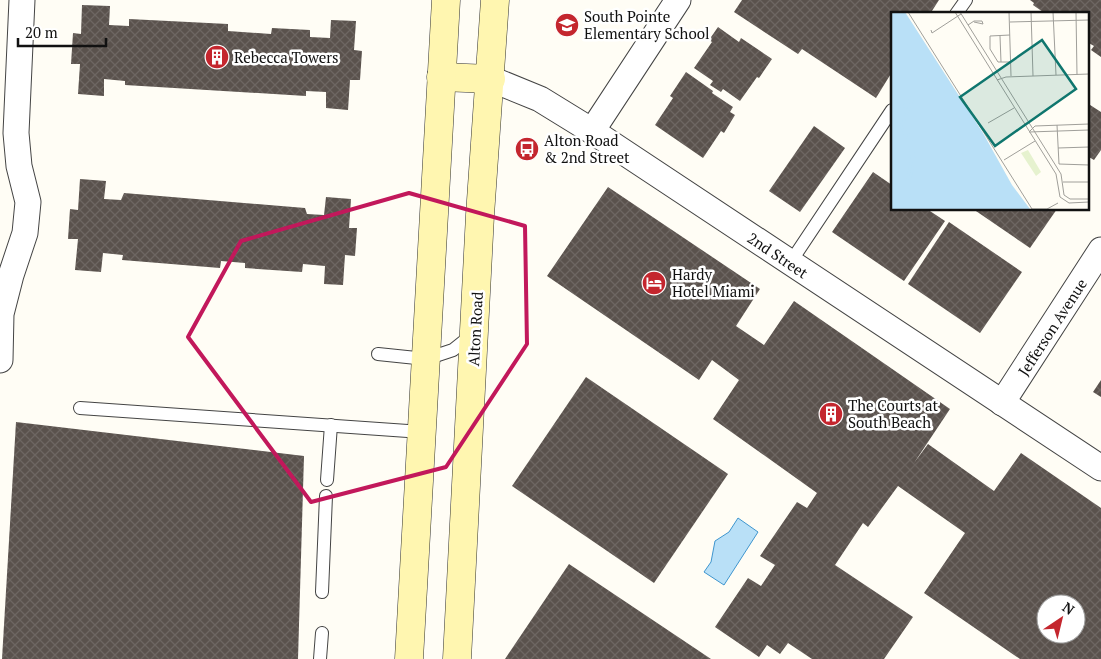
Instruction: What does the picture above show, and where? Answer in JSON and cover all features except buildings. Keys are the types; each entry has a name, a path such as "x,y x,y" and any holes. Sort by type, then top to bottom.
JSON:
{"street":[{"path":"0,360 1,314 25,233 28,202 19,166 16,133 22,0"},
{"path":"409,659 446,0"},
{"name":"Alton Road","path":"457,659 480,215 491,79 495,0"},
{"path":"592,131 676,0"},
{"name":"2nd Street","path":"441,77 491,79 540,99 592,131 1101,468"},
{"name":"Jefferson Avenue","path":"1002,403 1101,250"}],"lane":[{"path":"957,12 966,0"},
{"path":"790,263 891,112"},
{"path":"378,354 426,359 453,350 475,332"},
{"path":"80,408 422,432"},
{"path":"327,480 331,425"},
{"path":"322,592 326,496"},
{"path":"320,659 322,633"}],"highlighted area":[{"path":"409,193 525,226 527,344 446,467 311,502 188,337 241,241"}],"water":[{"path":"738,518 758,532 724,585 704,572 711,562 715,541 729,532"}],"place":[{"name":"South Pointe Elementary School","path":"567,25"},
{"name":"Rebecca Towers","path":"217,57"},
{"name":"Alton Road & 2nd Street","path":"527,149"},
{"name":"Hardy Hotel Miami","path":"654,283"},
{"name":"The Courts at South Beach","path":"831,414"}]}
